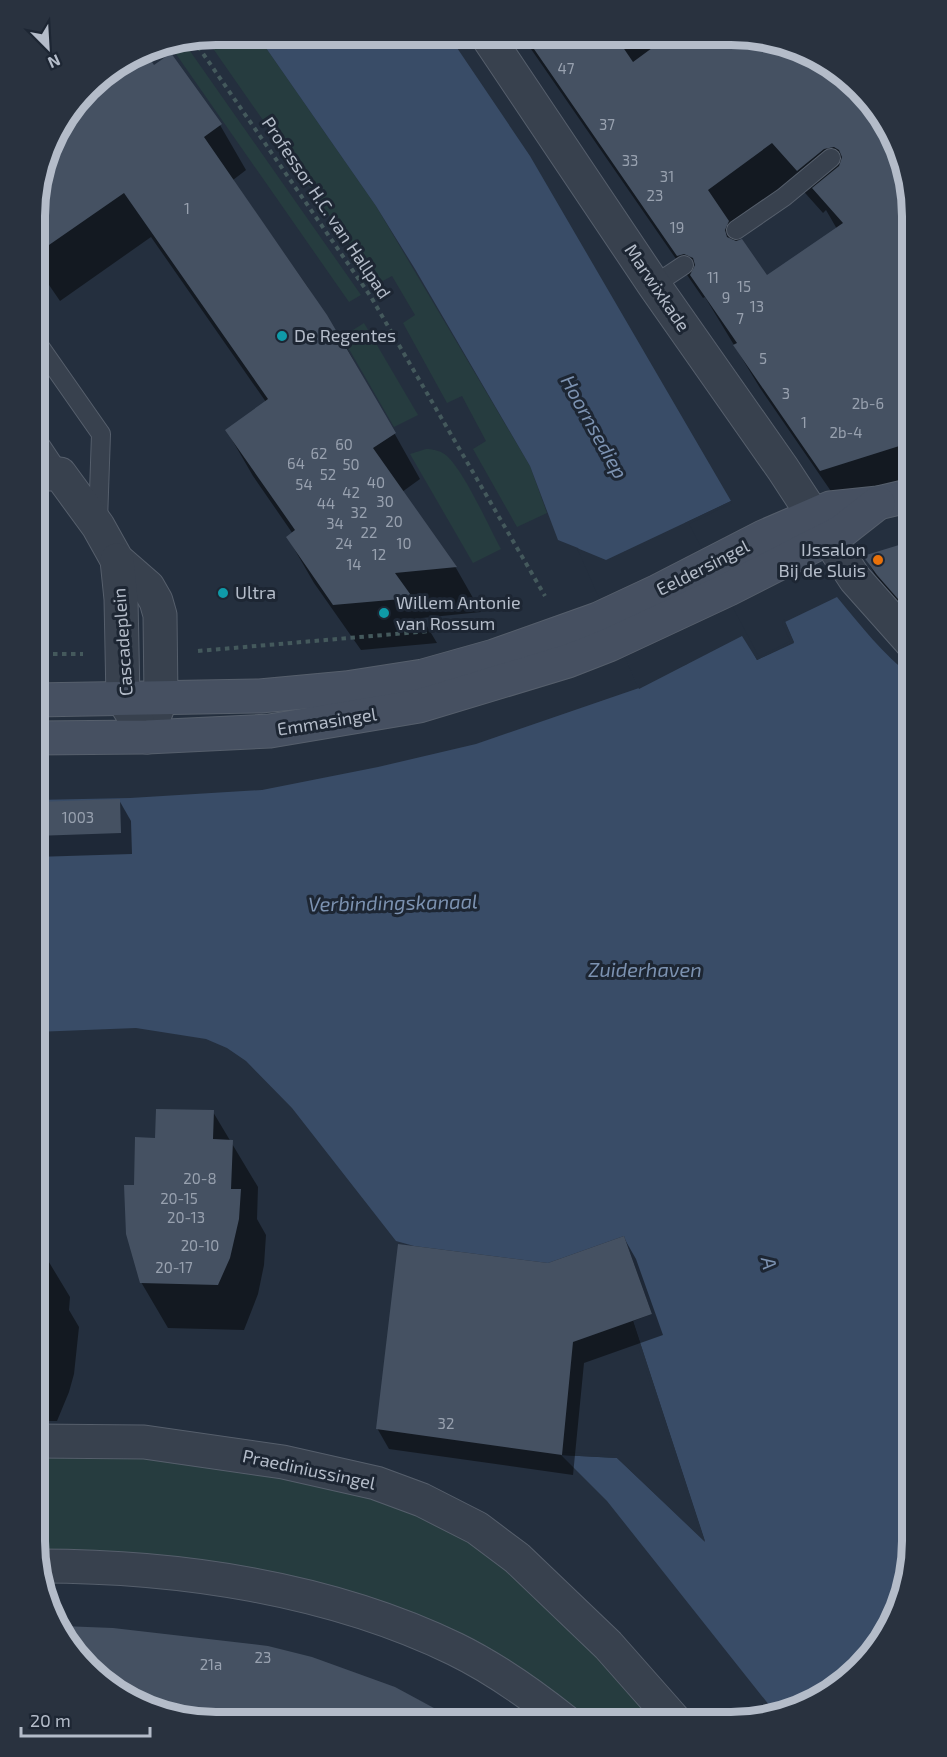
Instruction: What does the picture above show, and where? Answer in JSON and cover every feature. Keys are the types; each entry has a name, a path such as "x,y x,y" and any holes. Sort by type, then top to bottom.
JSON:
{"main road":[{"name":"Eeldersingel","path":"604,632 821,527 842,532 878,503 902,497"},
{"name":"Emmasingel","path":"45,700 260,696 346,688 423,676 494,656 604,632"},
{"name":"Emmasingel","path":"45,738 147,737 270,731 419,706 568,661 604,632"}],"street":[{"name":"Marwixkade","path":"493,45 855,579 902,632"},
{"name":"Cascadeplein","path":"48,474 98,526 117,560 148,587 156,601 160,615 161,698 147,737"},
{"name":"Cascadeplein","path":"117,560 121,599 123,699 147,737"},
{"name":"Praediniussingel","path":"45,1441 144,1442 272,1460 376,1483 422,1500 477,1528 517,1558 608,1644 667,1712"},
{"path":"47,1566 141,1570 208,1578 272,1589 332,1604 397,1626 456,1650 503,1678 552,1712"}],"lane":[{"path":"736,230 784,197 831,158"},
{"path":"654,285 684,265"},
{"path":"45,354 100,434 98,526"}],"path":[{"name":"Professor H.C. van Hallpad","path":"198,46 371,297 545,597"},
{"path":"160,653 441,630"},
{"path":"45,654 122,653"}],"green space":[{"path":"211,45 264,45 376,206 530,466 547,513 517,527 473,449 486,441 462,396 447,403 403,323 415,315 392,276 377,284"},
{"path":"187,47 361,295 349,302 174,51"},
{"path":"364,323 418,415 394,427 342,337"},
{"path":"426,449 442,453 454,464 469,487 501,549 473,563 410,454"},
{"path":"45,1453 145,1455 328,1484 442,1522 510,1568 651,1712 570,1712 462,1641 46,1557"}],"water":[{"name":"Zuiderhaven","path":"264,45 455,45 530,156 731,501 685,523 757,660 794,643 785,622 837,597 863,629 902,669 902,1552 899,1574 889,1606 867,1645 852,1662 826,1683 806,1694 775,1706 771,1707 607,1501 561,1455 617,1458 705,1541 633,1321 652,1314 624,1236 548,1263 414,1246 396,1241 292,1108 246,1061 227,1048 206,1039 136,1028 45,1032 45,800 130,798 262,790 378,767 476,744 639,688 578,548 558,540 530,466 376,206","holes":["630,550 687,664 680,667 624,552"]}],"pier":[{"path":"731,501 732,503 689,524 759,657 790,641 782,623 784,619 794,642 757,660 742,636 639,689 577,548 606,560"},
{"path":"633,1321 705,1542 617,1458 561,1455 562,1452 619,1455 699,1531 630,1322"}],"building":[{"path":"531,45 621,45 633,62 656,45 742,45 764,48 786,54 826,74 859,103 873,121 884,141 893,161 901,194 902,445 820,471 733,345 737,343 690,275 695,265 693,258 684,254 677,256","holes":["772,143 797,171 824,149 834,147 839,150 842,157 839,166 812,188 843,223 767,275 742,239 736,241 727,237 725,230 729,221 708,190"]},
{"name":"De Regentes","path":"171,53 222,124 204,137 327,315 396,433 373,448 457,567 395,573 413,598 333,605 286,537 295,530 225,430 268,399 124,193 45,248 46,194 51,172 58,151 74,121 103,88 121,74 150,59 154,65"},
{"path":"902,544 902,604 877,575 863,556"},
{"path":"120,799 121,833 45,836 45,802"},
{"path":"156,1109 214,1110 213,1139 233,1140 231,1189 241,1189 239,1219 230,1258 218,1285 140,1283 126,1234 124,1185 134,1185 135,1137 155,1138"},
{"path":"624,1236 652,1314 573,1342 562,1455 376,1429 398,1244 548,1263"},
{"path":"69,1626 113,1628 268,1646 312,1657 395,1687 441,1712 194,1711 161,1703 121,1683 88,1654"}],"place":[{"name":"De Regentes","path":"282,336"},
{"name":"IJssalon Bij de Sluis","path":"878,560"},
{"name":"Ultra","path":"223,593"},
{"name":"Willem Antonie van Rossum","path":"384,613"}],"water label":[{"name":"Hoornsediep","path":"594,427"},
{"name":"Verbindingskanaal","path":"393,903"},
{"name":"A","path":"769,1263"}]}
